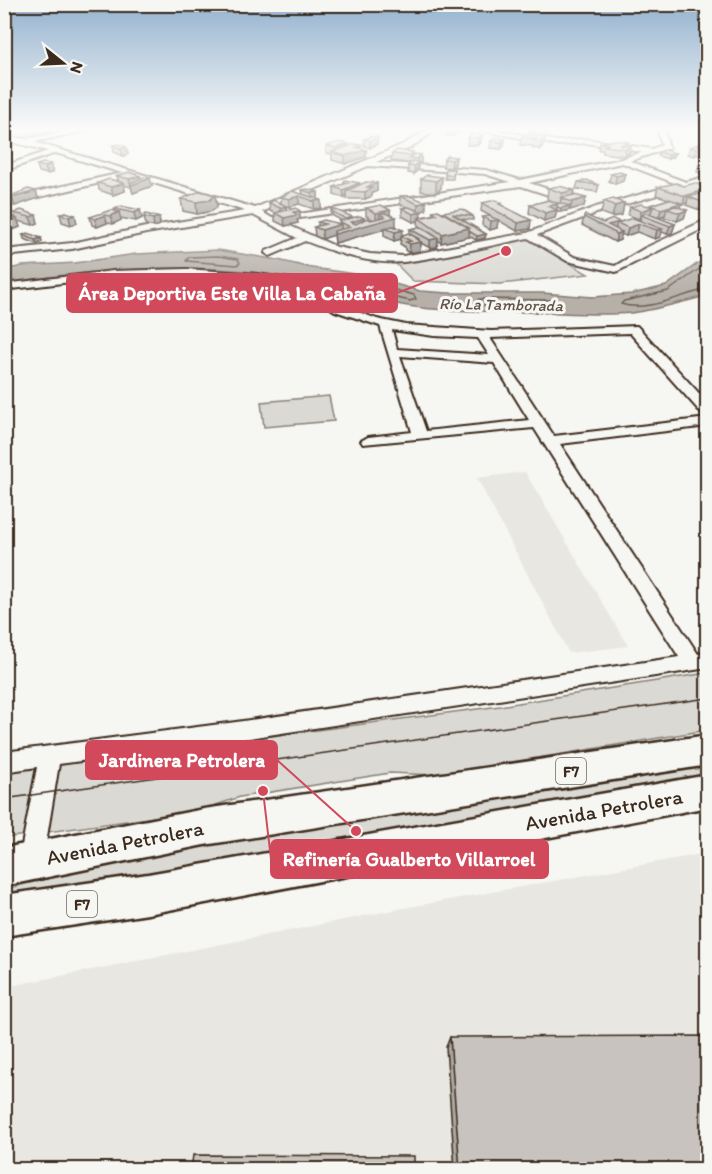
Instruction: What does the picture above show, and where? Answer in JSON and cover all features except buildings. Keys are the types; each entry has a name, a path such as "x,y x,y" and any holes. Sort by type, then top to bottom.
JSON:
{"highway":[{"name":"Avenida Petrolera","path":"13,862 204,827 708,750"},
{"name":"Avenida Petrolera","path":"9,917 148,894 708,791"}],"street":[{"path":"4,202 84,184"},
{"path":"167,184 247,208 305,238 334,249 389,259 403,259 529,235 599,208 687,184 708,193"},
{"path":"4,253 72,246 254,212 318,184"},
{"path":"267,220 334,208 405,201 518,184"},
{"path":"525,184 578,201"},
{"path":"588,205 599,208"},
{"path":"529,235 571,259 616,269 649,250 708,222"},
{"path":"270,254 305,238"},
{"path":"4,287 122,273 220,273 296,283 313,289 319,298 357,316 385,325 449,334 633,329 708,412"},
{"path":"385,325 420,435"},
{"path":"4,762 236,731 700,661 481,334"},
{"path":"392,352 499,360"},
{"path":"551,441 708,422"},
{"path":"368,441 539,423"},
{"path":"13,862 50,755"}],"shaded area":[{"path":"528,238 588,274 500,284 413,281 396,264"},
{"path":"329,396 334,421 264,427 261,402"},
{"path":"525,472 628,646 569,653 477,478"},
{"path":"707,673 707,730 434,775 390,773 240,797 198,811 5,838 4,771 500,706"},
{"path":"707,761 707,780 5,901 4,889 149,855 424,805"},
{"path":"707,853 707,1169 5,1170 5,987 399,909"}],"water":[{"name":"Río La Tamborada","path":"218,250 363,275 420,291 542,293 593,297 632,294 666,286 708,256 707,294 640,312 590,314 422,308 378,300 289,277 218,269 147,268 75,274 5,284 5,270 22,266 75,263 136,254"}],"tram line":[{"path":"4,799 708,698"}],"place":[{"name":"Área Deportiva Este Villa La Cabaña","path":"506,251"},
{"name":"Refinería Gualberto Villarroel","path":"263,791"},
{"name":"Jardinera Petrolera","path":"356,831"}]}
